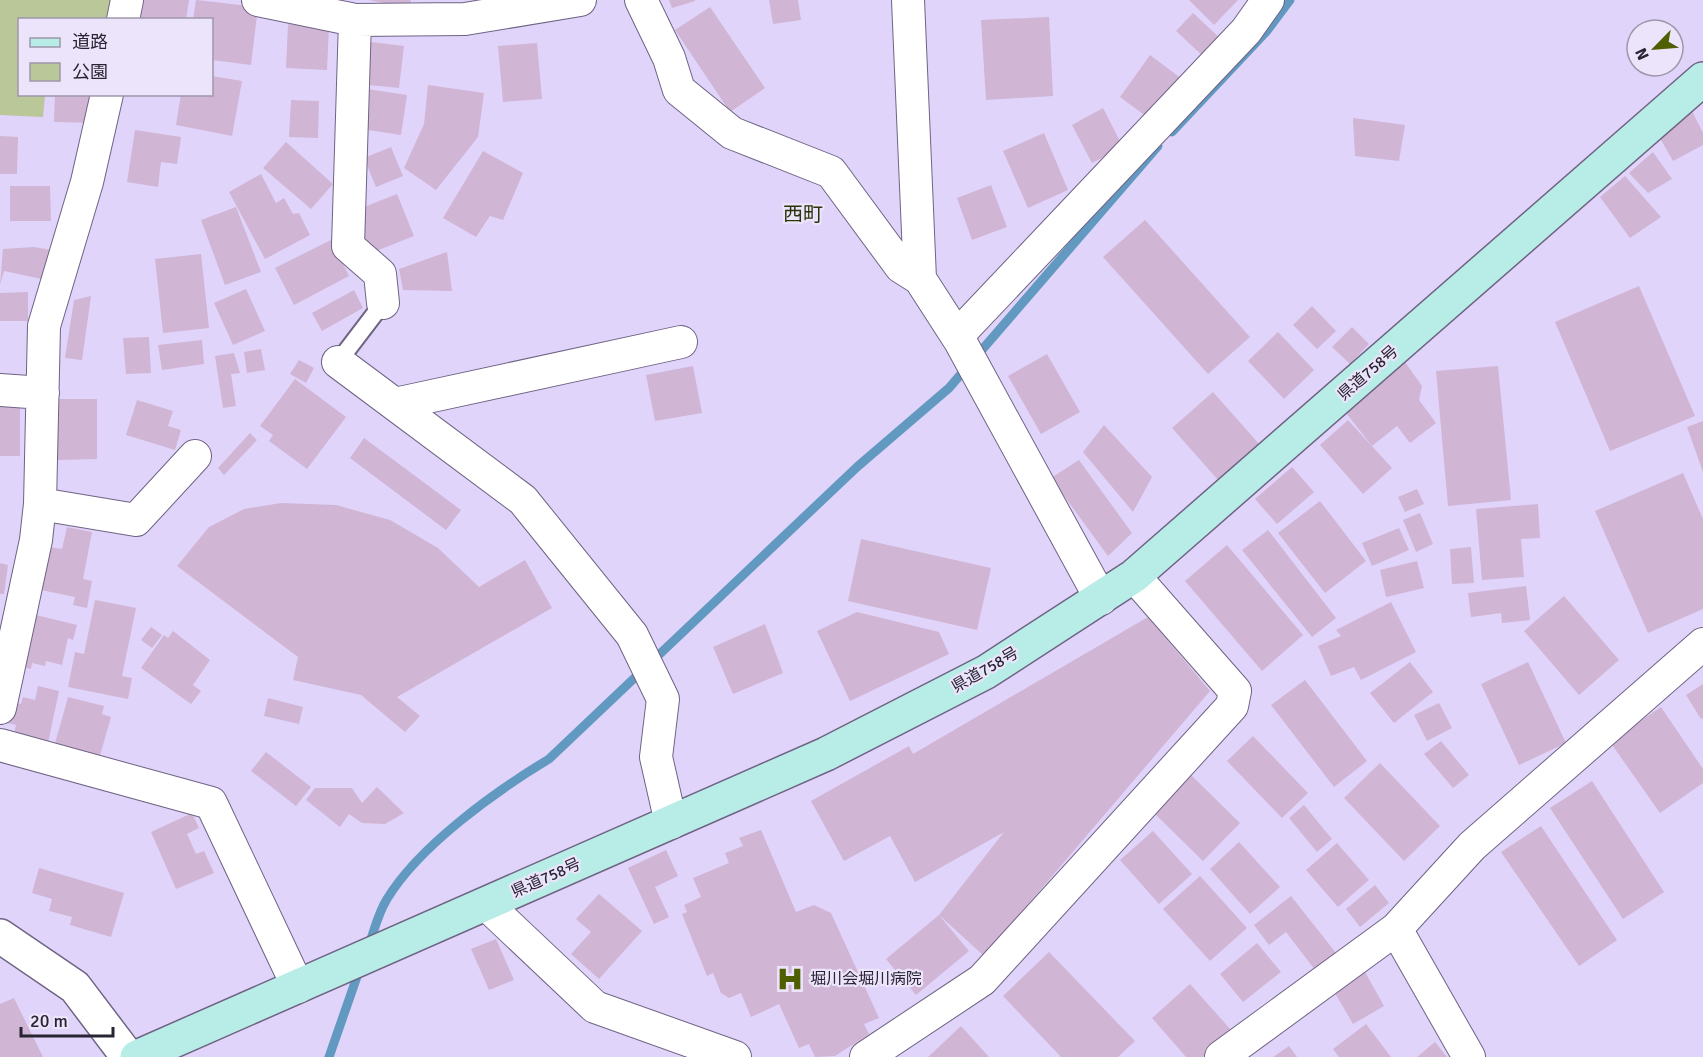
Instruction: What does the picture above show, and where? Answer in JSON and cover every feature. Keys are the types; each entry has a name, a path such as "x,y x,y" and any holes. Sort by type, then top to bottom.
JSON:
{"main road":[{"name":"県道758号","path":"137,1057 826,754 986,672 1134,576 1703,79"}],"street":[{"path":"123,18 127,0"},
{"path":"258,0 355,20 465,20 580,0"},
{"path":"641,0 669,58 679,90 732,133 831,172 901,267 920,279 981,379 1101,599"},
{"path":"908,0 920,279"},
{"path":"958,339 1246,31 1268,0"},
{"path":"355,20 348,246 380,274 383,303"},
{"path":"2,690 36,540 40,504 44,326 87,182 107,96"},
{"path":"395,404 681,342"},
{"path":"338,362 523,500 632,635 663,699 656,757 671,823"},
{"path":"0,390 43,393"},
{"path":"40,504 136,520 195,456"},
{"path":"866,1057 982,980 1232,706 1235,691 1134,576"},
{"path":"1221,1057 1396,928 1472,846 1703,644"},
{"path":"0,745 212,803 298,987"},
{"path":"486,904 596,1007 735,1057"},
{"path":"1396,928 1469,1057"},
{"path":"0,936 75,987 128,1057"}],"lane":[{"path":"338,362 383,303"}],"green space":[{"path":"0,0 116,0 112,18 18,18 18,96 45,96 43,117 0,115"}],"building":[{"path":"137,0 189,0 186,18 134,18"},
{"path":"196,0 258,7 251,65 213,60 213,18 193,18"},
{"path":"369,0 411,0 409,8"},
{"path":"669,0 695,0 695,1 672,8"},
{"path":"769,0 798,0 801,20 773,24"},
{"path":"1189,0 1238,0 1214,25"},
{"path":"710,7 765,88 730,112 675,30"},
{"path":"1193,13 1223,41 1206,59 1176,31"},
{"path":"1049,17 1053,96 986,100 981,20"},
{"path":"288,24 329,26 327,70 286,68"},
{"path":"363,41 404,46 399,88 358,84"},
{"path":"537,43 542,99 503,102 498,46"},
{"path":"1150,55 1182,79 1151,120 1120,97"},
{"path":"213,76 242,81 232,136 176,125 181,96 213,96"},
{"path":"428,85 484,93 478,137 436,190 404,168 424,124"},
{"path":"367,89 407,95 401,135 362,129"},
{"path":"55,96 97,96 96,123 54,122"},
{"path":"291,100 319,101 318,138 289,137"},
{"path":"1103,108 1123,147 1092,163 1072,125"},
{"path":"1691,109 1703,133 1703,145 1673,161 1657,133"},
{"path":"1353,118 1405,125 1399,161 1355,156"},
{"path":"135,130 181,137 177,164 161,162 158,187 127,182"},
{"path":"1044,133 1068,190 1028,208 1003,151"},
{"path":"0,136 18,137 17,174 0,174"},
{"path":"286,142 333,184 311,209 263,168"},
{"path":"391,147 403,176 376,187 364,158"},
{"path":"483,151 523,173 503,220 490,216 476,237 443,218"},
{"path":"1653,152 1672,179 1648,193 1629,173"},
{"path":"261,174 276,203 284,198 293,214 299,213 310,235 265,259 229,192"},
{"path":"1625,176 1661,217 1630,238 1600,197"},
{"path":"991,185 1007,227 972,240 957,198"},
{"path":"10,186 50,186 51,221 10,221"},
{"path":"397,194 414,236 371,253 354,211"},
{"path":"236,207 261,272 225,285 201,220"},
{"path":"1145,220 1250,337 1208,374 1103,257"},
{"path":"331,240 349,276 294,305 275,268"},
{"path":"34,247 58,251 51,281 4,271 0,285 3,249"},
{"path":"447,252 452,291 403,290 399,269"},
{"path":"201,254 209,328 163,333 155,259"},
{"path":"1639,286 1695,416 1610,451 1555,322"},
{"path":"246,289 265,331 233,345 214,303"},
{"path":"354,290 363,308 322,331 312,313"},
{"path":"28,292 28,321 0,321 0,293"},
{"path":"91,296 82,360 65,358 74,300"},
{"path":"1312,306 1336,331 1317,349 1293,325"},
{"path":"1352,327 1369,344 1350,364 1332,347"},
{"path":"1278,332 1314,370 1284,399 1248,361"},
{"path":"149,337 151,373 126,374 123,338"},
{"path":"202,340 204,364 162,370 158,345"},
{"path":"261,349 265,370 247,373 244,352"},
{"path":"234,353 240,373 231,374 236,406 223,408 215,356"},
{"path":"1047,354 1080,412 1041,434 1008,376"},
{"path":"299,360 314,368 306,383 290,374"},
{"path":"1405,362 1422,386 1419,400 1436,423 1410,443 1397,426 1372,446 1343,409"},
{"path":"693,366 702,413 655,421 646,375"},
{"path":"1498,366 1511,500 1448,506 1436,371"},
{"path":"295,379 346,417 307,469 269,441 273,435 260,426"},
{"path":"1213,392 1260,445 1219,481 1172,428"},
{"path":"57,399 97,399 97,459 58,460"},
{"path":"137,400 173,411 168,426 181,430 175,450 126,435"},
{"path":"0,405 20,405 20,456 0,456"},
{"path":"1348,420 1392,468 1363,494 1320,445"},
{"path":"1703,421 1703,472 1687,427"},
{"path":"1104,425 1152,477 1133,512 1083,452"},
{"path":"250,433 257,440 224,475 218,468"},
{"path":"364,438 461,510 446,530 350,458"},
{"path":"1079,460 1132,533 1108,556 1051,478"},
{"path":"1292,467 1314,492 1277,524 1255,499"},
{"path":"1683,473 1703,519 1703,609 1648,633 1595,511"},
{"path":"1417,489 1424,504 1405,512 1398,497"},
{"path":"1320,501 1366,561 1325,593 1278,533"},
{"path":"281,503 336,505 390,520 438,548 479,587 525,560 552,608 397,697 420,716 405,732 361,695 293,680 298,657 177,566 209,527 244,509"},
{"path":"1538,504 1540,538 1521,539 1524,577 1482,580 1476,509"},
{"path":"1420,513 1433,544 1416,552 1403,520"},
{"path":"67,527 92,532 83,579 92,581 87,608 73,605 75,597 41,590 50,547 62,549"},
{"path":"1399,528 1409,550 1372,566 1362,543"},
{"path":"1268,530 1336,618 1312,637 1242,550"},
{"path":"861,539 991,568 977,630 848,601"},
{"path":"1227,545 1303,635 1262,671 1185,581"},
{"path":"1471,547 1474,583 1452,584 1450,549"},
{"path":"1417,561 1424,588 1386,597 1380,570"},
{"path":"0,563 8,565 4,594 0,594"},
{"path":"1526,586 1530,620 1502,623 1501,613 1471,617 1468,593"},
{"path":"1564,596 1619,660 1579,695 1524,631"},
{"path":"95,600 136,608 122,676 132,678 128,699 68,687 75,652 84,654"},
{"path":"1391,602 1416,652 1361,680 1354,667 1331,676 1318,646 1341,636 1336,630"},
{"path":"857,612 939,632 949,654 850,701 817,631"},
{"path":"32,614 77,625 73,640 68,638 62,665 46,661 45,666 32,663 31,669 19,666"},
{"path":"1148,617 1210,691 984,956 939,915 1004,832 915,882 890,836 844,861 811,801 909,746 913,754"},
{"path":"765,624 783,673 733,694 713,647"},
{"path":"151,627 162,635 152,648 141,640"},
{"path":"173,631 210,660 193,685 201,691 191,704 141,668 164,635 168,638"},
{"path":"1410,662 1433,692 1394,723 1370,693"},
{"path":"1528,662 1566,743 1519,765 1481,684"},
{"path":"1305,680 1367,761 1334,787 1271,705"},
{"path":"1703,684 1703,718 1701,719 1686,695"},
{"path":"38,686 59,691 48,743 14,734 16,725 7,723 13,702 21,704 23,697 35,700"},
{"path":"68,697 104,706 102,714 111,717 99,759 54,747"},
{"path":"268,698 303,707 299,724 264,716"},
{"path":"1439,703 1452,728 1427,741 1414,715"},
{"path":"1661,707 1703,769 1703,783 1660,813 1610,742"},
{"path":"1253,736 1308,793 1282,818 1227,761"},
{"path":"1441,741 1469,775 1453,788 1424,754"},
{"path":"266,752 311,787 296,806 251,771"},
{"path":"1380,763 1440,826 1404,861 1344,798"},
{"path":"1191,775 1240,823 1203,861 1154,813"},
{"path":"1592,781 1664,892 1623,919 1550,808"},
{"path":"377,787 404,813 385,824 362,823 349,814 340,827 306,800 315,788 352,788 362,803"},
{"path":"1304,805 1332,839 1317,852 1289,818"},
{"path":"192,813 199,828 187,834 196,854 204,851 214,873 176,889 151,832"},
{"path":"1541,826 1617,940 1579,966 1501,852"},
{"path":"761,830 796,912 814,905 831,913 879,1018 864,1024 869,1034 835,1056 815,1057 809,1044 799,1048 779,1004 751,1017 741,993 729,998 721,993 713,973 707,976 682,914 687,912 684,905 701,897 693,878 729,863 725,853 743,846 739,838"},
{"path":"1153,831 1192,874 1159,904 1120,860"},
{"path":"1239,842 1280,887 1250,914 1210,869"},
{"path":"1337,843 1369,880 1338,907 1306,870"},
{"path":"666,850 678,876 655,887 669,917 654,924 628,868"},
{"path":"39,868 124,893 111,937 70,925 72,917 49,911 52,899 32,893"},
{"path":"1200,876 1247,928 1210,961 1163,909"},
{"path":"1375,885 1389,903 1360,927 1346,909"},
{"path":"599,894 642,931 599,979 571,954 591,932 576,919"},
{"path":"1291,896 1336,953 1315,970 1286,932 1269,945 1254,925"},
{"path":"939,915 969,951 916,995 886,959"},
{"path":"496,939 514,980 489,990 471,949"},
{"path":"1257,943 1281,972 1243,1002 1220,974"},
{"path":"1049,952 1135,1041 1118,1057 1061,1057 1003,996"},
{"path":"1360,963 1384,1006 1353,1024 1328,981"},
{"path":"1190,984 1232,1031 1203,1057 1186,1057 1152,1018"},
{"path":"14,998 43,1057 0,1057 0,1004"},
{"path":"1366,1024 1391,1057 1339,1057 1333,1049"},
{"path":"961,1026 989,1057 928,1057"},
{"path":"1435,1042 1447,1057 1417,1057"},
{"path":"1289,1046 1297,1057 1273,1057"}],"waterway":[{"path":"1172,132 1266,32 1290,0"},
{"path":"368,947 384,904 418,859 483,803 549,759 857,467 949,388 1158,146"},
{"path":"329,1057 360,968"}],"place":[{"name":"堀川会堀川病院","path":"790,979"}],"district":[{"name":"西町","path":"803,214"}]}
